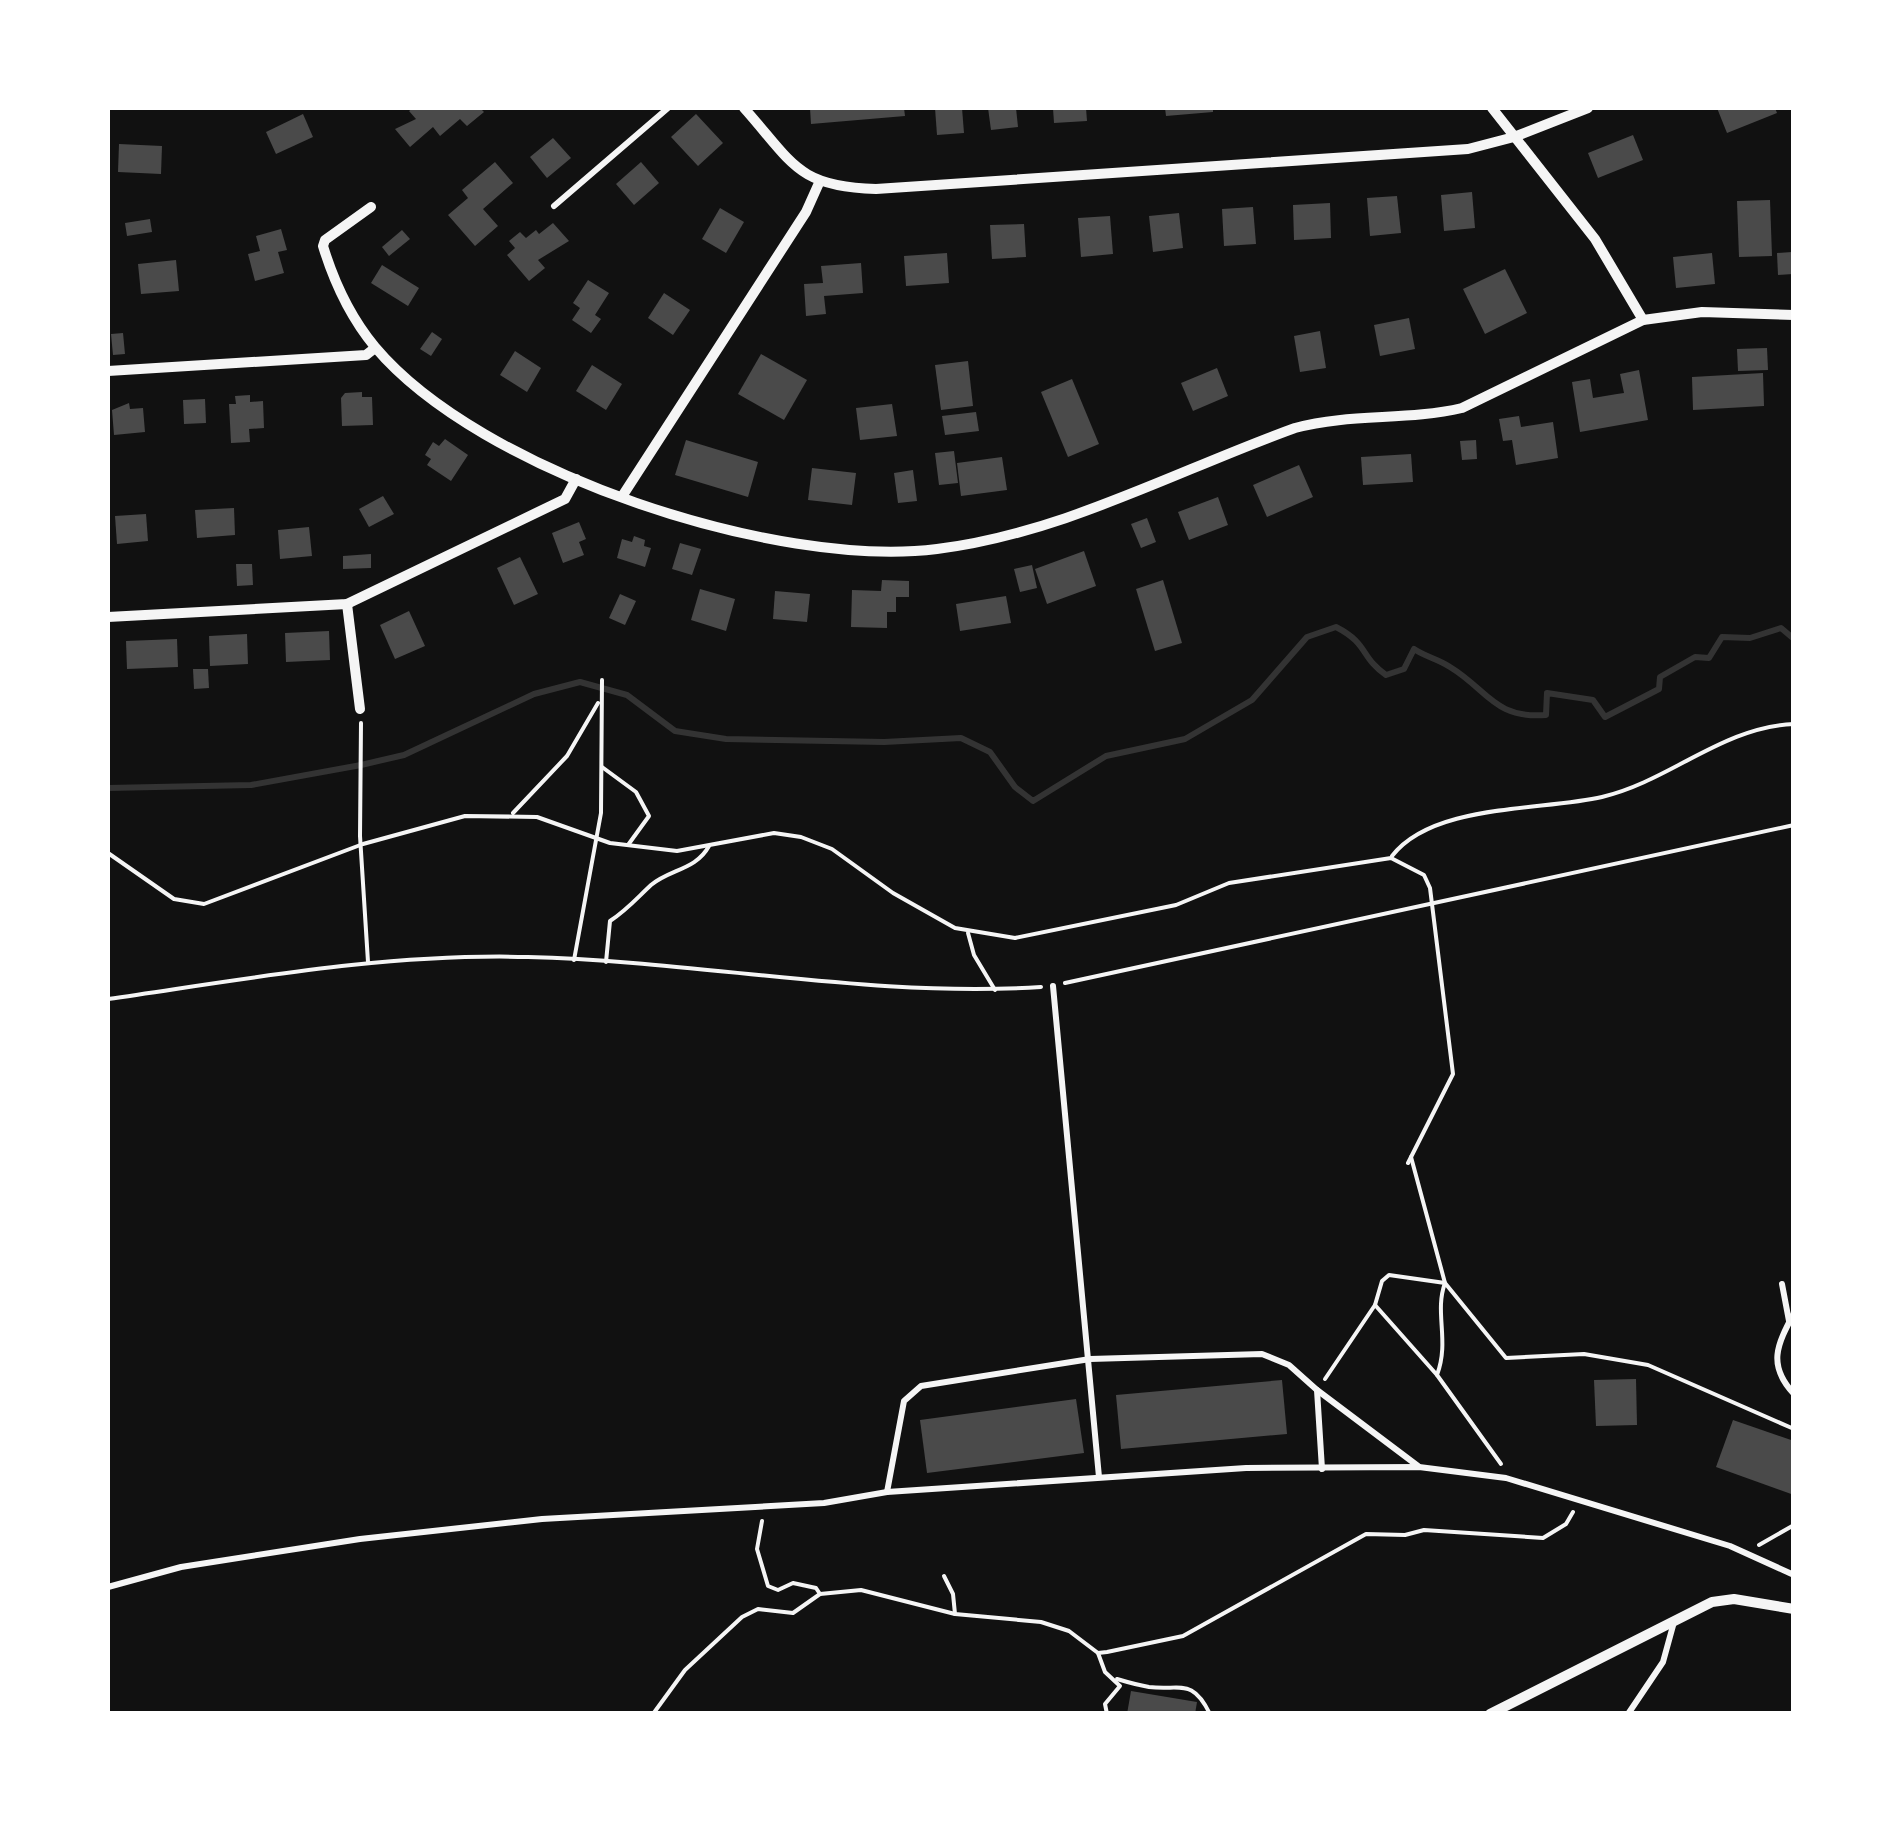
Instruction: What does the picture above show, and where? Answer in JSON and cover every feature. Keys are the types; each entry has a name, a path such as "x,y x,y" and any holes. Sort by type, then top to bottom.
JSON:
{"street":[{"path":"744,108 794,164 820,184 876,188 1468,149 1514,137 1588,108"},
{"path":"1492,108 1595,239 1643,320"},
{"path":"622,495 806,212 820,184"},
{"path":"370,207 325,240 323,246 340,292 376,348 426,394 478,431 576,479 747,534 846,550 934,550 985,541 1067,516 1321,420 1432,415 1462,408 1643,320 1702,312 1794,315"},
{"path":"108,371 366,355 376,348"},
{"path":"108,616 347,604 566,498 576,479"},
{"path":"347,604 360,709"},
{"path":"1490,1714 1712,1602 1734,1599 1794,1609"}],"lane":[{"path":"554,206 668,108"},
{"path":"1053,986 1100,1477"},
{"path":"1782,1284 1791,1317 1774,1354 1781,1380 1794,1394"},
{"path":"887,1492 904,1401 920,1386 1090,1358 1262,1354 1289,1365 1419,1467"},
{"path":"1317,1390 1322,1469"},
{"path":"108,1587 182,1568 360,1539 542,1519 824,1503 887,1492 1100,1477 1419,1467 1506,1478 1746,1553 1794,1575"},
{"path":"1628,1714 1663,1662 1674,1622"}],"path":[{"path":"574,960 600,813 602,680"},
{"path":"511,815 567,756 600,699"},
{"path":"360,709 368,962"},
{"path":"1391,858 1401,845 1436,828 1496,809 1567,803 1650,783 1726,739 1794,724"},
{"path":"600,766 636,792 649,816 628,845"},
{"path":"108,852 174,899 204,904 364,844 466,816 537,817 594,837 676,851 774,834 801,836 832,849 893,893 968,933 1015,938 1176,905 1229,883 1391,858 1424,874 1432,900 1452,1074 1408,1163"},
{"path":"108,999 368,962 527,957 848,984 995,990 1053,986 1432,900 1794,825"},
{"path":"606,962 610,921 658,881 703,858 709,846"},
{"path":"968,933 974,955 995,990"},
{"path":"1410,1155 1445,1283 1506,1358 1584,1354 1648,1365 1794,1430"},
{"path":"1317,1390 1375,1305 1382,1281 1389,1275 1445,1283"},
{"path":"1437,1375 1445,1352 1441,1296 1445,1283"},
{"path":"1375,1305 1437,1375 1499,1458 1506,1478"},
{"path":"1098,1652 1183,1636 1366,1534 1404,1535 1424,1530 1543,1538 1566,1524 1580,1501"},
{"path":"766,1506 757,1549 768,1586 778,1590 793,1582 816,1588 820,1594"},
{"path":"1746,1553 1794,1525"},
{"path":"944,1576 954,1594 956,1614"},
{"path":"653,1714 684,1670 742,1617 758,1609 793,1614 820,1594 861,1590 956,1614 1040,1622 1070,1631 1098,1652 1105,1672 1153,1688 1180,1684 1202,1698 1210,1714"},
{"path":"1107,1714 1105,1704 1120,1686 1117,1679"}],"building":[{"path":"480,108 484,112 467,126 460,119 440,136 433,127 410,147 395,129 416,119 409,111"},
{"path":"810,108 904,108 905,116 811,124"},
{"path":"935,108 962,108 964,133 937,135"},
{"path":"988,108 1016,108 1018,127 991,130"},
{"path":"1053,108 1086,108 1087,121 1054,123"},
{"path":"1165,108 1213,108 1213,112 1166,116"},
{"path":"1717,108 1775,108 1777,113 1727,133"},
{"path":"303,114 313,137 276,154 266,132"},
{"path":"696,114 723,143 698,166 671,137"},
{"path":"1633,135 1643,160 1598,178 1588,153"},
{"path":"553,138 571,158 547,178 530,157"},
{"path":"119,144 162,146 161,174 118,172"},
{"path":"495,162 513,183 483,209 498,226 475,246 448,215 468,198 462,190"},
{"path":"641,162 659,183 634,205 616,184"},
{"path":"1472,192 1475,228 1444,231 1441,195"},
{"path":"1397,196 1401,233 1370,236 1367,198"},
{"path":"1770,200 1772,256 1739,257 1737,201"},
{"path":"1330,203 1331,238 1294,240 1293,205"},
{"path":"1253,207 1256,244 1224,246 1222,209"},
{"path":"720,208 744,222 726,253 702,239"},
{"path":"1179,213 1183,248 1153,252 1149,216"},
{"path":"1110,216 1113,254 1081,257 1078,218"},
{"path":"150,219 152,232 127,236 125,223"},
{"path":"553,223 569,241 538,260 545,268 529,281 507,255 515,248 509,241 520,232 526,238 536,230 539,234"},
{"path":"1024,224 1026,257 992,259 990,225"},
{"path":"281,229 287,250 278,252 284,273 255,281 248,254 260,251 256,236"},
{"path":"402,230 410,239 389,256 382,247"},
{"path":"1792,252 1793,274 1778,275 1777,253"},
{"path":"947,253 949,283 906,286 904,256"},
{"path":"1712,253 1715,284 1676,288 1673,257"},
{"path":"176,260 179,291 141,294 138,264"},
{"path":"861,263 863,293 824,296 826,314 806,316 804,284 823,283 821,266"},
{"path":"382,265 419,288 408,306 371,283"},
{"path":"1505,269 1527,313 1485,334 1463,289"},
{"path":"588,280 609,293 595,315 601,319 591,333 572,320 580,308 573,303"},
{"path":"664,293 690,310 673,335 648,318"},
{"path":"1409,318 1415,349 1380,356 1374,325"},
{"path":"1320,331 1326,368 1300,372 1294,336"},
{"path":"432,332 442,339 431,356 420,349"},
{"path":"123,333 125,354 113,355 111,334"},
{"path":"1767,348 1768,370 1738,371 1737,349"},
{"path":"515,351 541,368 527,392 500,375"},
{"path":"761,354 807,380 784,420 738,394"},
{"path":"968,361 973,406 941,410 935,365"},
{"path":"592,365 622,384 606,410 576,391"},
{"path":"1217,368 1228,396 1193,411 1181,383"},
{"path":"1639,370 1648,420 1580,432 1572,382 1590,379 1593,398 1624,393 1620,374"},
{"path":"1763,373 1764,406 1693,410 1692,377"},
{"path":"1072,379 1099,444 1068,457 1041,392"},
{"path":"362,392 362,397 372,397 373,425 342,426 341,398 345,393"},
{"path":"250,395 250,402 263,401 264,428 249,429 250,442 231,443 229,404 236,404 235,396"},
{"path":"205,399 206,423 184,424 183,400"},
{"path":"129,403 130,409 143,408 145,432 114,435 112,410"},
{"path":"892,404 897,436 860,440 856,408"},
{"path":"976,412 979,431 945,435 942,416"},
{"path":"1519,416 1521,427 1553,422 1558,458 1516,465 1512,440 1503,441 1499,419"},
{"path":"445,439 468,455 451,481 427,465 431,459 425,455 433,442 439,446"},
{"path":"686,440 758,462 748,497 675,475"},
{"path":"1476,440 1477,459 1462,460 1460,441"},
{"path":"954,451 958,483 939,485 935,453"},
{"path":"1411,454 1413,482 1363,485 1361,457"},
{"path":"1002,457 1007,490 961,496 957,463"},
{"path":"1299,465 1313,497 1267,517 1253,485"},
{"path":"812,468 856,473 852,505 808,500"},
{"path":"913,470 917,501 898,503 894,473"},
{"path":"383,496 394,514 369,527 359,509"},
{"path":"1218,497 1228,525 1189,540 1178,512"},
{"path":"234,508 235,535 197,538 195,510"},
{"path":"146,514 148,541 117,544 115,516"},
{"path":"1147,518 1156,542 1141,548 1131,524"},
{"path":"579,522 586,539 579,542 584,555 563,563 552,533"},
{"path":"309,527 312,556 280,559 278,530"},
{"path":"634,536 645,540 644,546 651,548 645,567 617,558 622,539 632,542"},
{"path":"680,543 701,549 692,575 672,569"},
{"path":"1084,551 1096,586 1047,604 1035,569"},
{"path":"371,554 371,568 343,569 343,556"},
{"path":"520,557 538,594 514,605 497,568"},
{"path":"236,564 252,564 253,585 237,586"},
{"path":"1032,565 1037,588 1020,592 1014,569"},
{"path":"882,580 909,581 909,597 896,597 896,612 887,612 887,628 851,627 852,590 881,591"},
{"path":"1163,580 1182,643 1155,651 1136,589"},
{"path":"700,589 735,599 726,631 691,620"},
{"path":"775,591 810,594 807,622 773,619"},
{"path":"620,594 636,601 625,625 609,618"},
{"path":"1006,596 1011,623 960,631 956,604"},
{"path":"409,611 425,646 395,659 380,625"},
{"path":"329,631 330,660 286,662 285,633"},
{"path":"247,634 248,664 210,666 209,636"},
{"path":"177,639 178,667 127,669 126,641"},
{"path":"193,669 208,669 209,688 194,689"},
{"path":"1636,1379 1637,1425 1596,1426 1594,1380"},
{"path":"1282,1380 1287,1434 1121,1449 1116,1395"},
{"path":"1076,1399 1084,1453 927,1473 920,1420"},
{"path":"1733,1420 1794,1441 1794,1495 1716,1467"},
{"path":"1131,1691 1197,1702 1195,1714 1127,1714"}],"waterway":[{"path":"108,788 251,785 361,765 404,755 534,694 580,682 627,695 675,731 726,739 884,742 961,738 990,752 1015,787 1033,801 1106,756 1185,739 1252,700 1307,637 1336,627 1354,639 1386,675 1404,669 1414,649 1450,667 1493,701 1514,712 1546,715 1547,693 1593,700 1605,717 1659,689 1660,677 1695,657 1709,658 1722,637 1750,638 1781,628 1794,639"}]}
